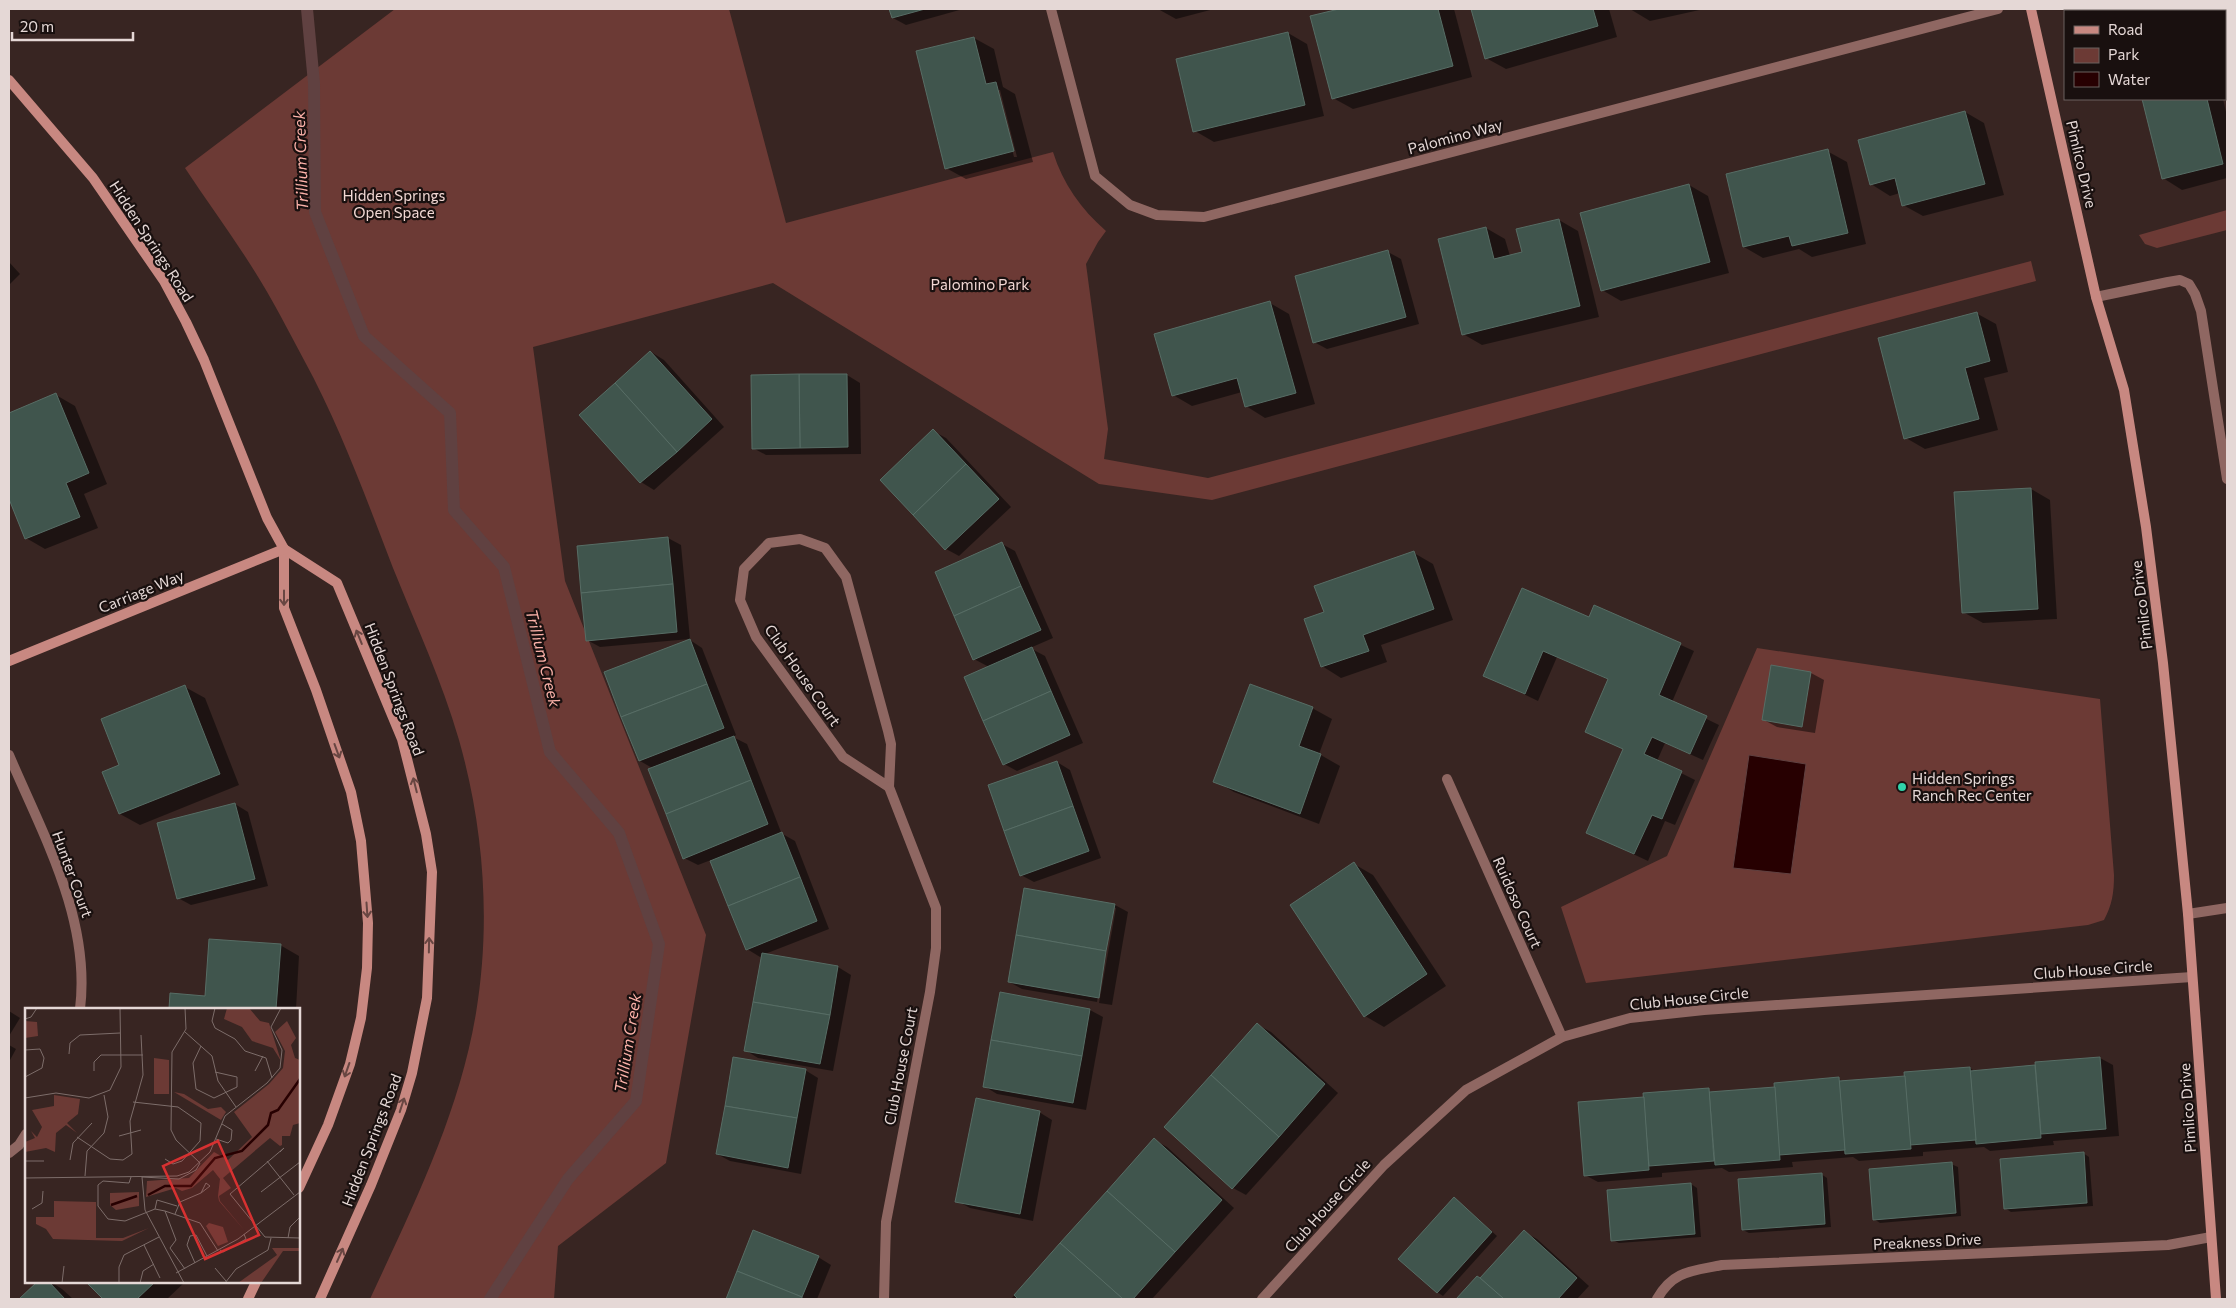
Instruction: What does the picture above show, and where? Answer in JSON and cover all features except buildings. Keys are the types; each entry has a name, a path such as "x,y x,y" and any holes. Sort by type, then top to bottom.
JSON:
{"main road":[{"name":"Pimlico Drive","path":"2031,9 2096,296 2124,390 2146,527 2163,663 2188,914 2216,1299"},
{"name":"Hidden Springs Road","path":"9,80 93,178 164,281 204,360 267,518 284,549 337,583 402,739 414,783 432,872 427,998 412,1073 401,1110 371,1185 320,1299"},
{"name":"Hidden Springs Road","path":"284,549 284,608 316,690 351,792 361,841 368,923 367,968 362,1018 350,1064 328,1125 300,1186"},
{"name":"Carriage Way","path":"9,662 284,549"},
{"path":"248,1299 256,1283"}],"street":[{"name":"Palomino Way","path":"1051,9 1095,176 1130,205 1157,215 1204,217 1998,9"},
{"path":"2096,296 2180,280 2190,284 2201,311 2227,480"},
{"name":"Club House Court","path":"884,1299 886,1222 927,1006 936,948 936,908 890,787 891,744 846,576 825,548 800,539 769,544 744,569 740,600 753,632 842,757 890,787"},
{"name":"Hunter Court","path":"9,755 64,885 77,926 81,958 82,992 80,1008"},
{"name":"Ruidoso Court","path":"1447,779 1562,1037"},
{"path":"2188,914 2227,908"},
{"name":"Club House Circle","path":"1262,1299 1384,1165 1466,1090 1562,1037 1630,1018 1704,1010 2192,977"},
{"path":"9,1153 19,1145 25,1136"},
{"name":"Preakness Drive","path":"1657,1299 1662,1291 1679,1274 1722,1265 2168,1245 2211,1237"}],"green space":[{"name":"Hidden Springs Open Space","path":"395,9 729,9 786,223 1053,152 1062,175 1074,195 1106,231 1086,264 1108,429 1104,459 1208,478 2031,261 2036,281 1212,500 1099,484 773,283 533,347 565,581 706,935 666,1163 558,1246 554,1299 370,1299 433,1159 458,1088 468,1051 481,979 484,910 479,841 474,807 468,773 445,696 352,462 329,410 264,288 185,168"},
{"path":"2227,210 2227,230 2157,248 2145,244 2139,235"},
{"name":"Hidden Springs Ranch Rec Center","path":"1757,648 2100,699 2114,875 2112,899 2104,920 2088,925 1586,983 1561,907 1667,856"}],"water":[{"path":"1749,755 1806,764 1791,874 1733,868"}],"waterway":[{"name":"Trillium Creek","path":"307,9 314,83 315,212 364,336 450,413 454,510 504,567 550,752 619,833 659,944 636,1101 568,1179 490,1299"}],"place":[{"name":"Hidden Springs Ranch Rec Center","path":"1902,787"}],"park label":[{"name":"Palomino Park","path":"980,284"}]}
